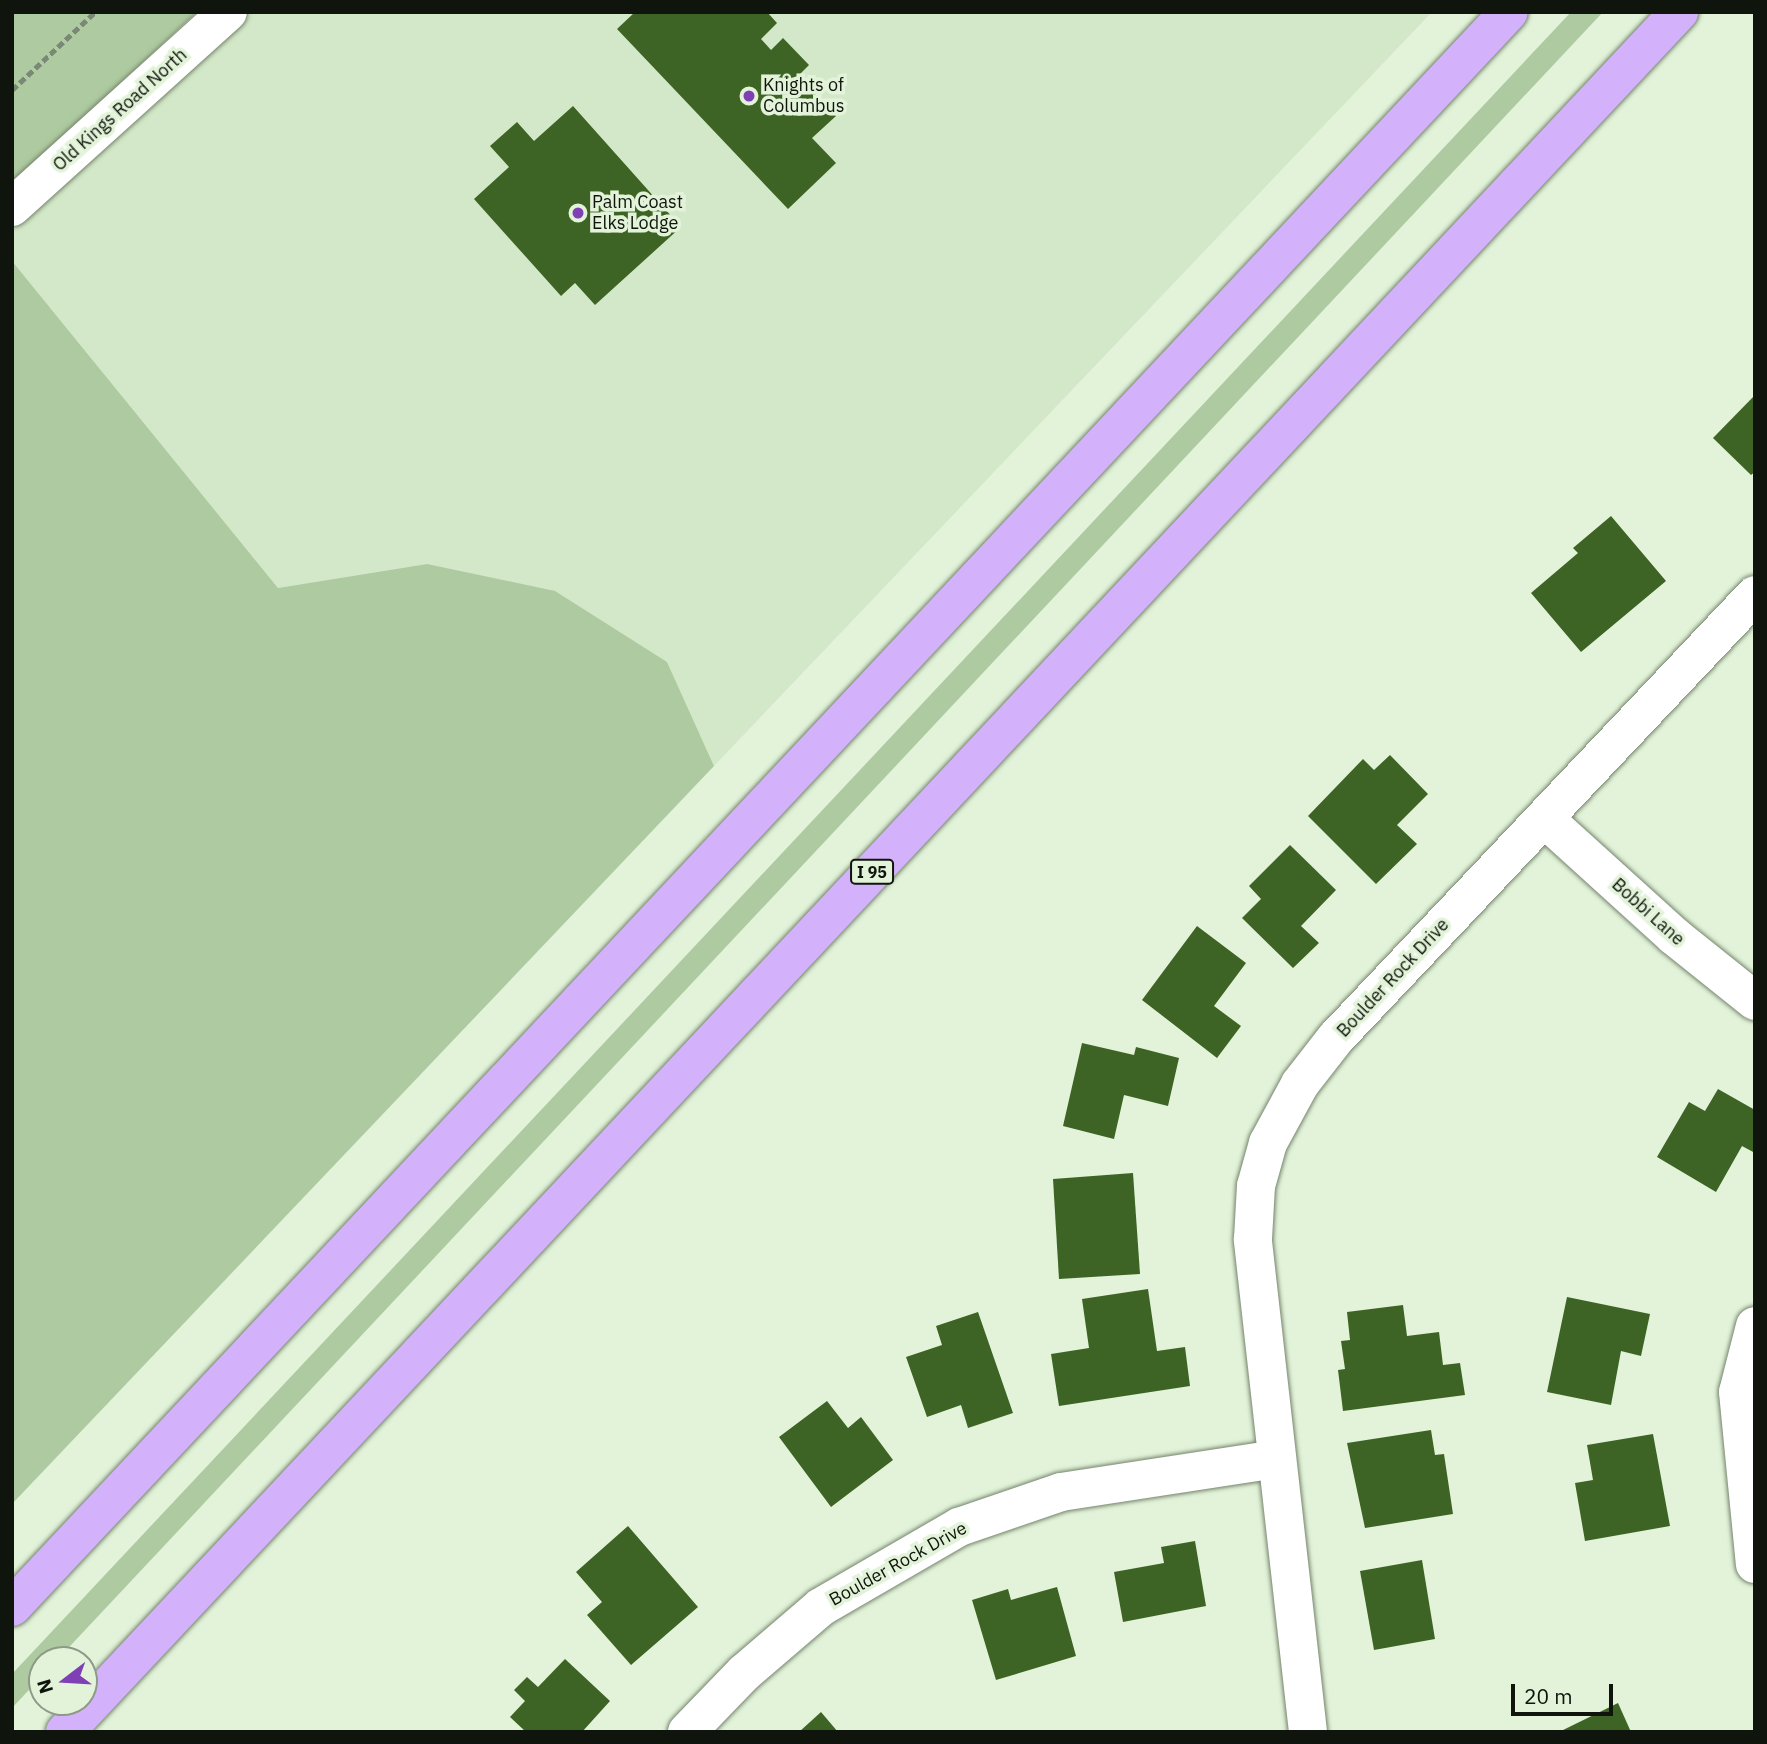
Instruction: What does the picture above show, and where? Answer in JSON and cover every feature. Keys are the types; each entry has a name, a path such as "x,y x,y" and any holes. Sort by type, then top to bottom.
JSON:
{"highway":[{"path":"12,1607 1509,12"},
{"name":"I 95","path":"65,1732 1679,12"}],"street":[{"name":"Old Kings Road North","path":"12,207 228,12"},
{"name":"Boulder Rock Drive","path":"1308,1732 1252,1238 1256,1185 1268,1143 1300,1084 1335,1039 1755,595"},
{"name":"Bobbi Lane","path":"1545,819 1674,936 1755,1001"},
{"path":"1755,1325 1738,1392 1755,1564"},
{"name":"Boulder Rock Drive","path":"687,1732 744,1673 821,1608 959,1527 1060,1492 1276,1459"}],"path":[{"path":"12,90 95,12"}],"shaded area":[{"path":"12,12 197,12 12,184"},
{"path":"254,12 1432,12 714,766 667,662 427,564 278,588 12,261 12,231"},
{"path":"1571,12 1603,12 70,1646 38,1646"},
{"path":"12,261 278,588 427,564 555,591 667,662 714,766 12,1504"},
{"path":"28,1657 28,1691 12,1708 12,1674"}],"building":[{"name":"Knights of Columbus","path":"635,12 767,12 777,23 761,39 771,50 783,38 809,65 798,76 836,116 812,138 836,163 788,209 617,29"},
{"name":"Palm Coast Elks Lodge","path":"573,106 681,227 595,305 575,283 561,296 474,199 509,167 490,146 517,122 534,141"},
{"path":"1755,395 1755,472 1751,475 1713,438"},
{"path":"1611,516 1666,581 1581,652 1531,593 1578,553 1573,548"},
{"path":"1390,755 1428,794 1397,825 1417,844 1376,884 1308,816 1363,759 1374,770"},
{"path":"1290,845 1336,890 1301,926 1319,943 1293,968 1242,918 1261,899 1249,886"},
{"path":"1197,926 1246,963 1214,1006 1241,1026 1217,1058 1142,1000"},
{"path":"1082,1043 1134,1055 1136,1047 1179,1058 1168,1106 1124,1095 1114,1139 1063,1126"},
{"path":"1718,1089 1755,1110 1755,1153 1742,1146 1716,1192 1657,1157 1689,1102 1705,1111"},
{"path":"1133,1173 1140,1274 1059,1279 1053,1179"},
{"path":"1148,1289 1157,1351 1185,1347 1190,1386 1059,1406 1051,1354 1089,1348 1082,1299"},
{"path":"1567,1297 1650,1314 1641,1356 1621,1351 1611,1405 1547,1392"},
{"path":"1403,1305 1407,1336 1439,1332 1443,1365 1460,1363 1465,1395 1343,1411 1338,1370 1345,1369 1341,1341 1350,1340 1347,1312"},
{"path":"978,1312 1013,1413 968,1428 961,1405 927,1417 906,1357 942,1345 936,1326"},
{"path":"827,1401 848,1428 861,1417 893,1460 831,1507 779,1437"},
{"path":"1431,1430 1435,1455 1444,1454 1453,1514 1365,1528 1347,1443"},
{"path":"1653,1434 1670,1526 1585,1541 1575,1483 1593,1480 1587,1445"},
{"path":"628,1526 698,1607 631,1665 587,1615 602,1602 576,1572"},
{"path":"1195,1541 1206,1606 1123,1622 1114,1572 1164,1563 1161,1547"},
{"path":"1422,1560 1435,1639 1374,1650 1360,1571"},
{"path":"1057,1587 1076,1656 996,1680 972,1600 1008,1589 1011,1600"},
{"path":"565,1659 610,1701 582,1732 526,1732 510,1717 525,1701 514,1690 527,1677 538,1687"},
{"path":"1618,1703 1631,1732 1559,1732"},
{"path":"821,1712 838,1732 799,1732"}],"place":[{"name":"Knights of Columbus","path":"749,96"},
{"name":"Palm Coast Elks Lodge","path":"578,213"}]}
